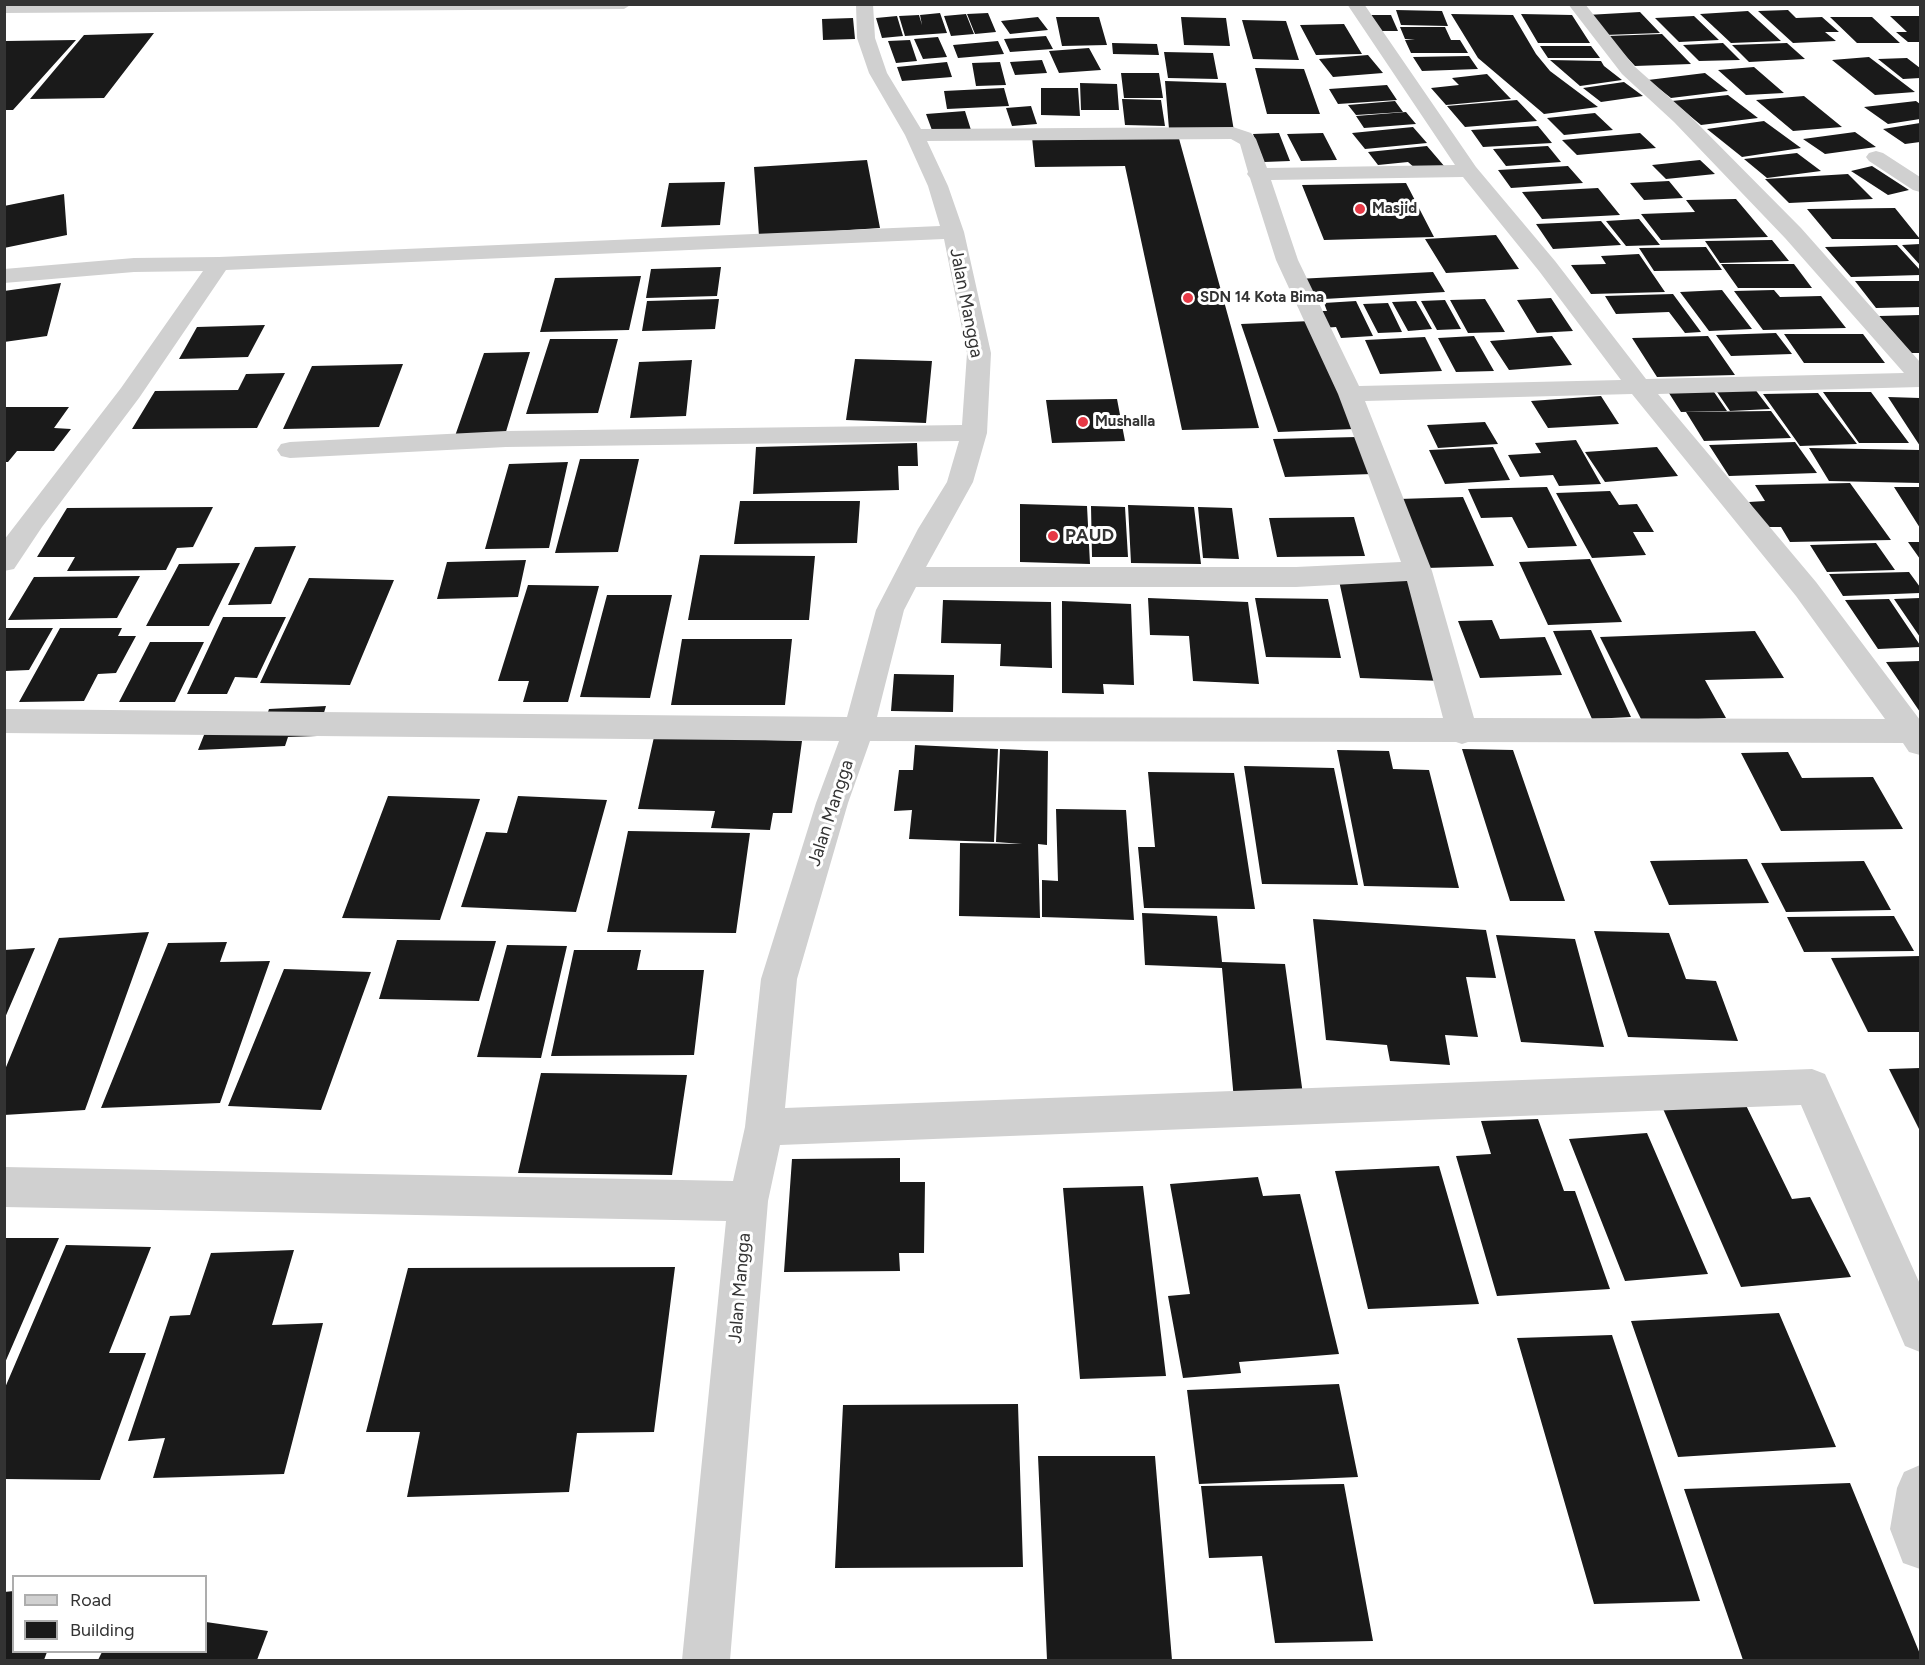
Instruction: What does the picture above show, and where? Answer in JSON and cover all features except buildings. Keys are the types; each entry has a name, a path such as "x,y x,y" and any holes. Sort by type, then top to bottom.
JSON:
{"street":[{"path":"4,8 624,4"},
{"name":"Jalan Mangga","path":"706,1660 748,1201 764,1127 779,980 832,803 859,729 890,610 960,482 974,433 979,353 952,232 939,186 915,135 878,73 866,38 864,4"},
{"path":"1355,4 1468,171 1546,266 1638,386 1806,589 1917,737"},
{"path":"1576,4 1628,70 1681,118 1793,233 1917,369"},
{"path":"915,135 1233,133 1244,137 1249,143 1257,174 1287,260 1350,394 1418,571 1462,732"},
{"path":"1876,157 1920,186"},
{"path":"1257,174 1468,171"},
{"path":"4,276 73,268 219,264 952,232"},
{"path":"4,562 32,521 130,393 219,264"},
{"path":"1350,394 1638,386 1917,369"},
{"path":"291,450 506,439 974,433"},
{"path":"907,577 1296,578 1418,571"},
{"path":"4,721 1917,737"},
{"path":"764,1127 1812,1087 1920,1331"},
{"path":"4,1186 748,1201"},
{"path":"1920,1488 1913,1528 1920,1546"}],"place":[{"name":"Masjid","path":"1360,209"},
{"name":"SDN 14 Kota Bima","path":"1188,298"},
{"name":"Mushalla","path":"1083,422"},
{"name":"PAUD","path":"1053,536"}]}
